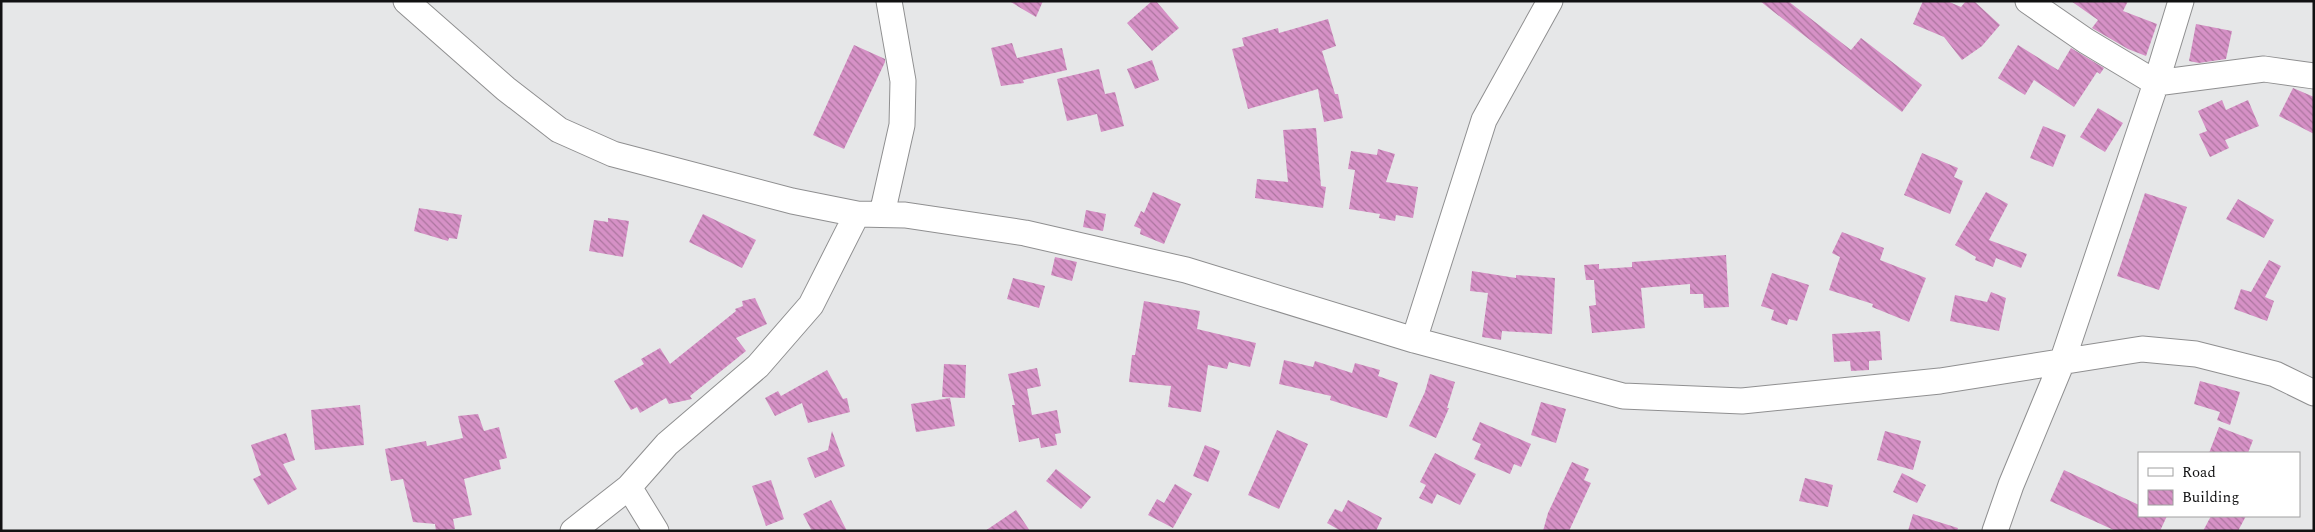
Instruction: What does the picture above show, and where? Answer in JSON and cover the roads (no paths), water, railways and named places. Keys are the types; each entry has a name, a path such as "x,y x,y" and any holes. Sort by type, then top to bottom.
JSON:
{"street":[{"path":"882,214 902,125 903,81 889,1"},
{"path":"1414,340 1484,120 1550,1"},
{"path":"2028,1 2086,41 2156,83 2264,69 2314,76"},
{"path":"1995,531 2011,485 2062,362 2156,83 2181,1"},
{"path":"410,3 506,88 558,130 613,154 782,199 857,214 905,215 1025,233 1186,270 1414,340 1624,396 1742,401 1940,381 2142,349 2196,354 2275,374 2314,393"},
{"path":"573,531 629,487 667,444 758,366 811,305 857,214"},
{"path":"629,487 656,531"}]}
